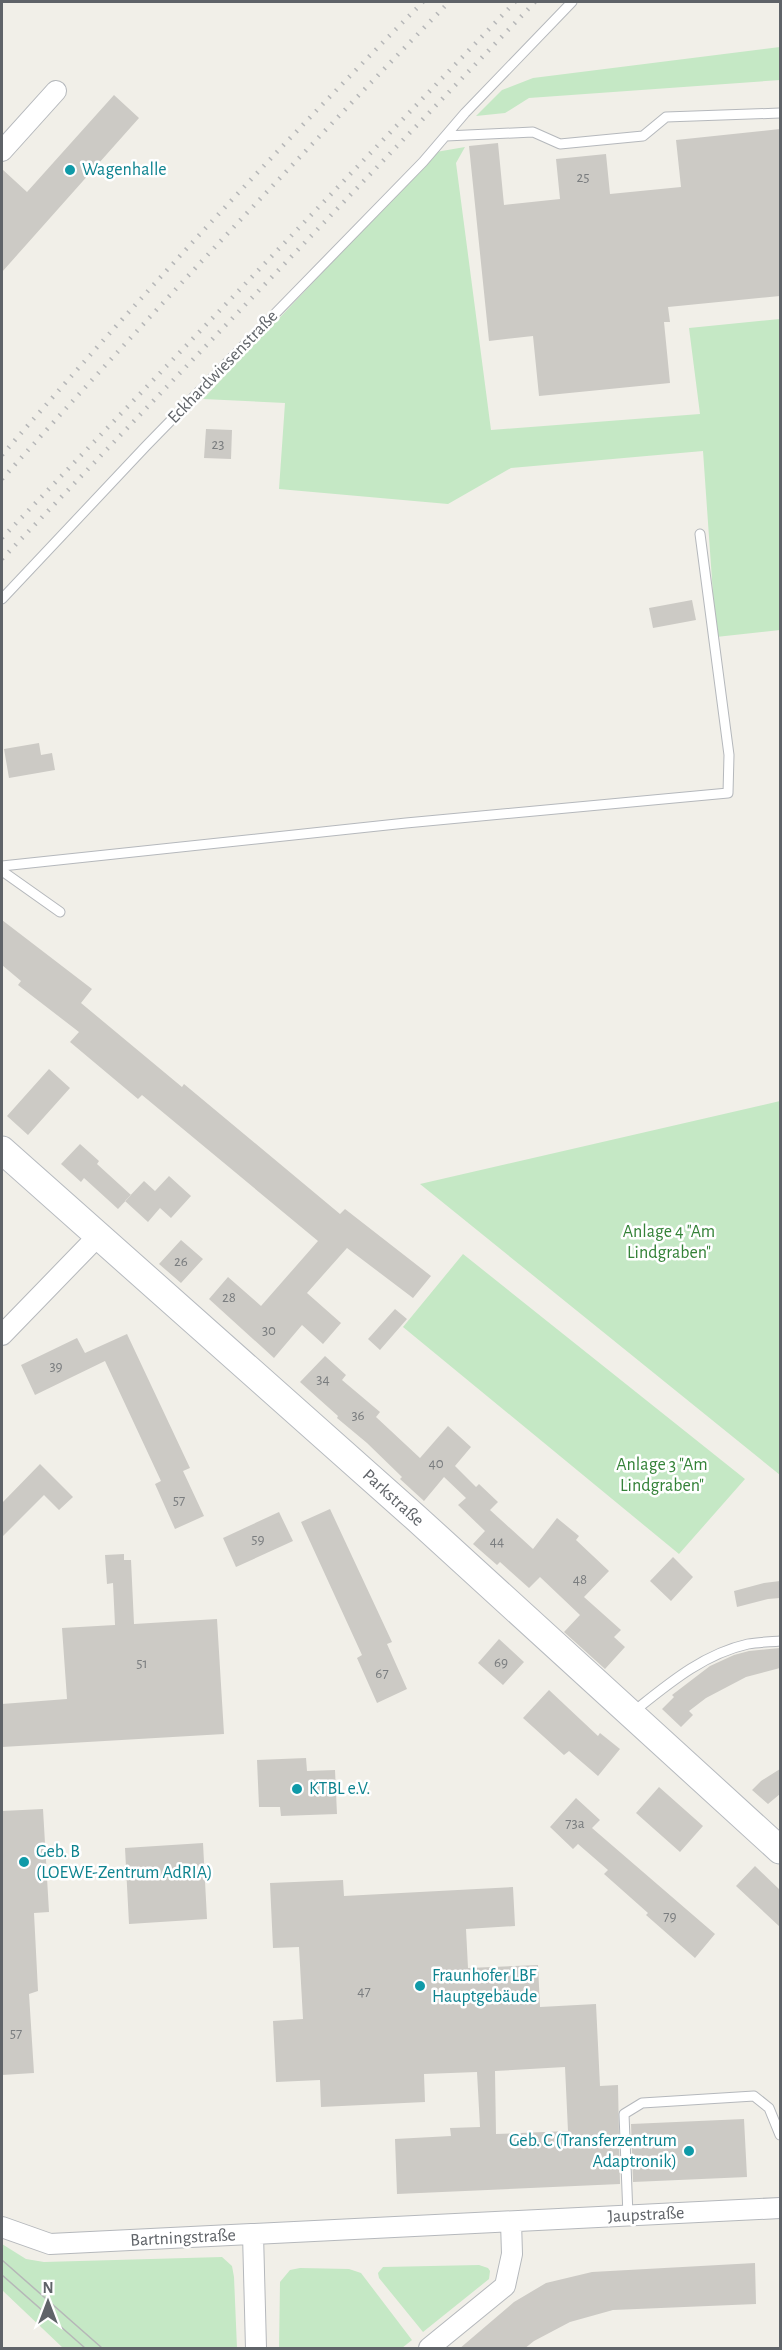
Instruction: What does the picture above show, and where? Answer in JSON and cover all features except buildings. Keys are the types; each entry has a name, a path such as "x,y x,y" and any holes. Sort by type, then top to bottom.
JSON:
{"street":[{"path":"2,151 56,91"},
{"name":"Parkstraße","path":"2,1150 415,1517 780,1850"},
{"path":"2,1335 98,1236"},
{"name":"Jaupstraße","path":"253,2234 780,2208"},
{"path":"429,2349 505,2286 512,2254 511,2222"},
{"name":"Bartningstraße","path":"2,2227 50,2244 253,2234 256,2349"}],"lane":[{"name":"Eckhardwiesenstraße","path":"2,599 146,446 406,179 465,113 572,2"},
{"path":"446,136 533,132 560,144 644,136 666,117 780,113"},
{"path":"2,866 394,824 728,793 729,755 700,534"},
{"path":"2,871 60,912"},
{"path":"631,1714 701,1661 748,1644 780,1641"},
{"path":"628,2216 624,2114 642,2103 754,2096 769,2108 780,2135"}],"green space":[{"path":"780,47 780,80 529,98 505,113 476,116 502,90 533,78"},
{"path":"465,147 456,163 491,430 700,414 689,328 780,319 780,630 716,637 703,451 511,468 448,504 279,489 285,403 203,399 436,152"},
{"name":"Anlage 4 \"Am Lindgraben\"","path":"780,1101 780,1475 420,1184"},
{"name":"Anlage 3 \"Am Lindgraben\"","path":"463,1254 745,1479 679,1554 403,1327"},
{"path":"2,2244 26,2259 44,2262 222,2257 232,2266 234,2277 237,2348 63,2348 2,2290"},
{"path":"479,2265 488,2268 489,2279 423,2332 379,2278 378,2273 383,2267"},
{"path":"300,2268 349,2269 361,2273 412,2340 402,2348 279,2348 280,2282 290,2270"}],"tram line":[{"path":"2,2260 102,2348"},
{"path":"2,2275 85,2348"}],"railway":[{"path":"2,455 208,225 423,2"},
{"path":"2,479 223,238 449,2"},
{"path":"2,538 515,2"},
{"path":"2,559 535,2"}],"place":[{"name":"Wagenhalle","path":"70,170"},
{"name":"KTBL e.V.","path":"297,1789"},
{"name":"Geb. B (LOEWE-Zentrum AdRIA)","path":"24,1862"},
{"name":"Fraunhofer LBF Hauptgebäude","path":"420,1986"},
{"name":"Geb. C (Transferzentrum Adaptronik)","path":"689,2151"}]}
